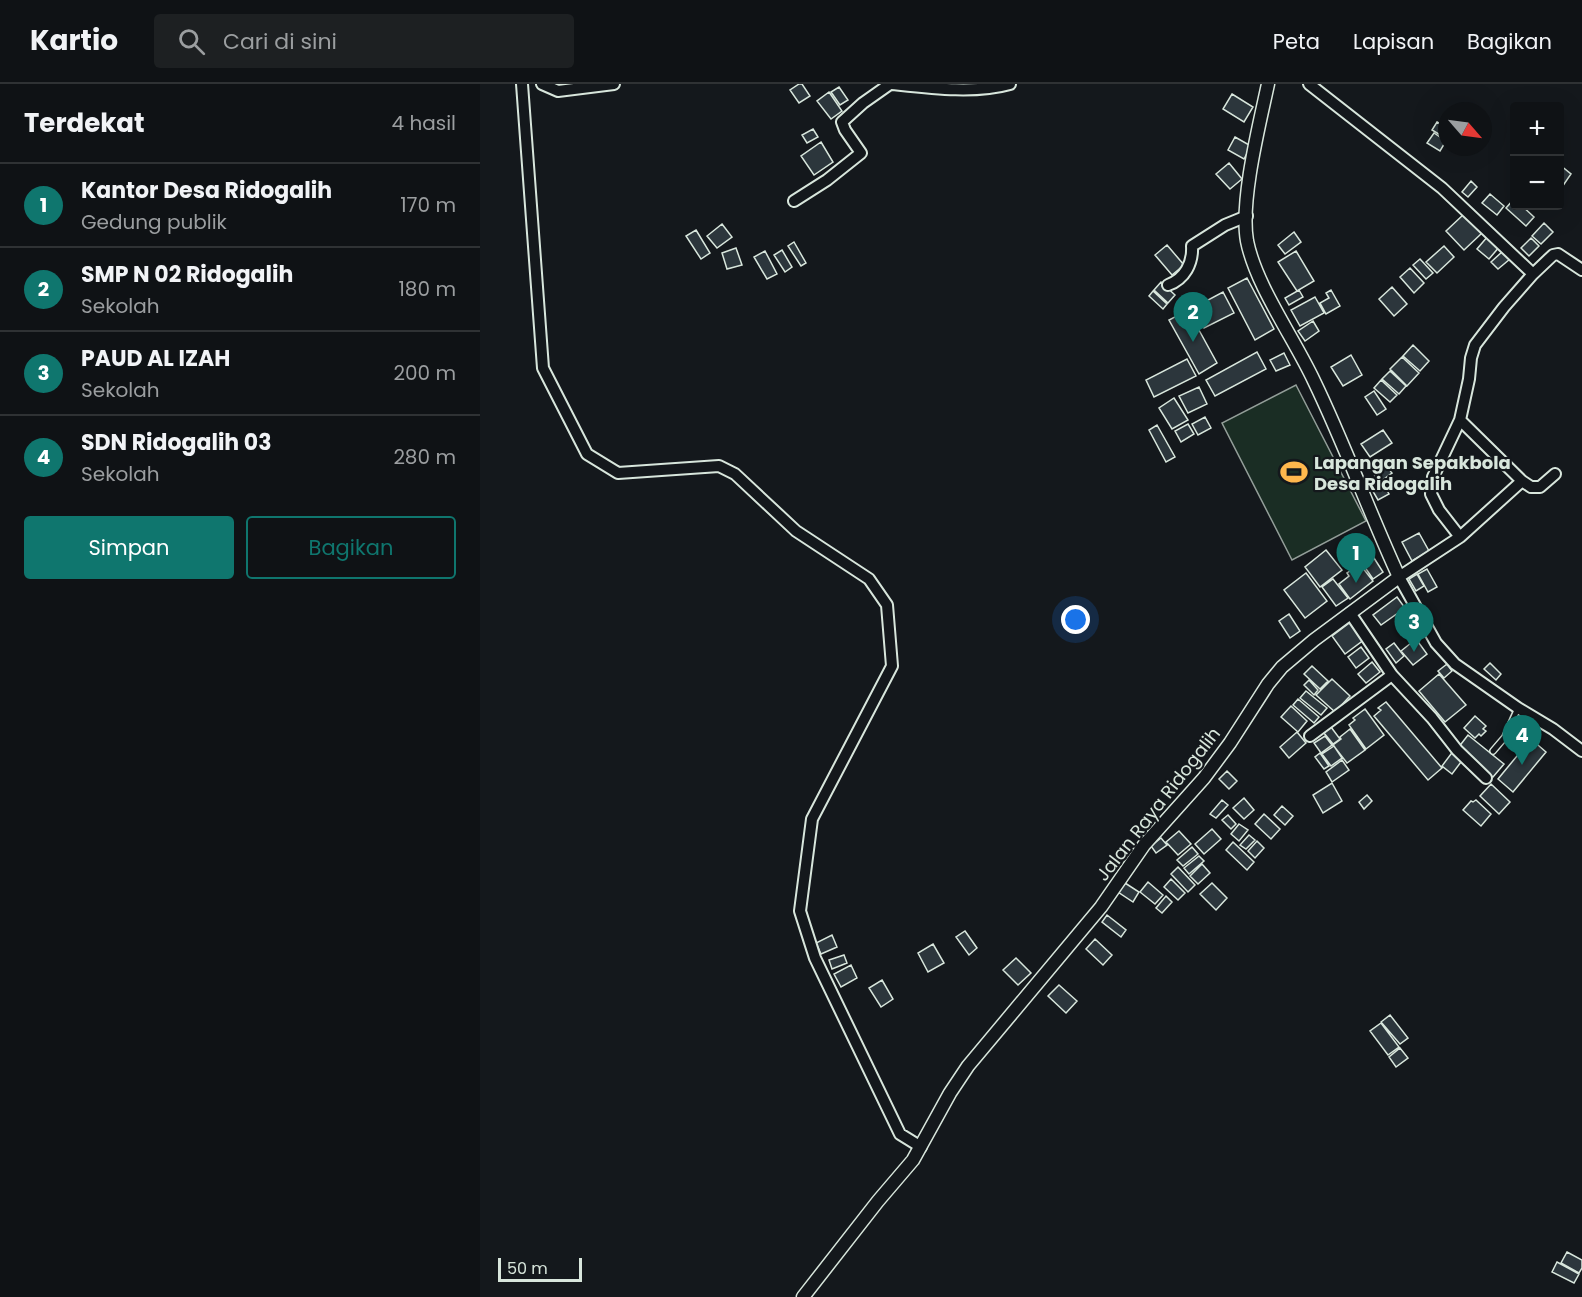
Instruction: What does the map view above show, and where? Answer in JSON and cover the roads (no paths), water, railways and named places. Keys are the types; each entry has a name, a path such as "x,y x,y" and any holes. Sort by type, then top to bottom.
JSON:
{"street":[{"path":"522,84 543,368 587,454 618,473 719,466 735,474 796,531 869,579 887,605 892,666 812,819 800,911 815,958 900,1134 921,1147"},
{"path":"542,84 558,91 614,84"},
{"path":"794,201 827,180 861,153 842,122 863,103 891,84 930,88 987,88 1010,84"},
{"path":"1268,84 1254,153 1246,216 1247,239 1255,267 1332,418 1399,577 1417,612 1444,652 1455,664 1582,751"},
{"path":"1309,84 1442,188 1533,274"},
{"path":"1168,285 1178,282 1184,274 1192,255 1192,246 1225,225 1246,216"},
{"path":"1460,537 1439,510 1431,494 1433,477 1460,420 1475,345 1504,307 1553,255 1558,254 1582,270"},
{"path":"1460,420 1522,481 1531,487 1539,487 1555,474"},
{"path":"1399,577 1460,537 1522,481"},
{"name":"Jalan Raya Ridogalih","path":"803,1297 913,1160 950,1093 968,1066 1101,907 1144,845 1204,778 1275,675 1300,651 1399,577"},
{"path":"1350,614 1392,675 1432,718 1457,750 1486,778"},
{"path":"1310,736 1392,675"}],"lane":[{"path":"1493,751 1504,736 1518,708"}],"place":[{"name":"SMP N 02 Ridogalih","path":"1193,342"},
{"name":"Lapangan Sepakbola Desa Ridogalih","path":"1294,472"},
{"name":"Kantor Desa Ridogalih","path":"1356,583"},
{"name":"PAUD AL IZAH","path":"1414,652"},
{"name":"SDN Ridogalih 03","path":"1522,765"}]}
